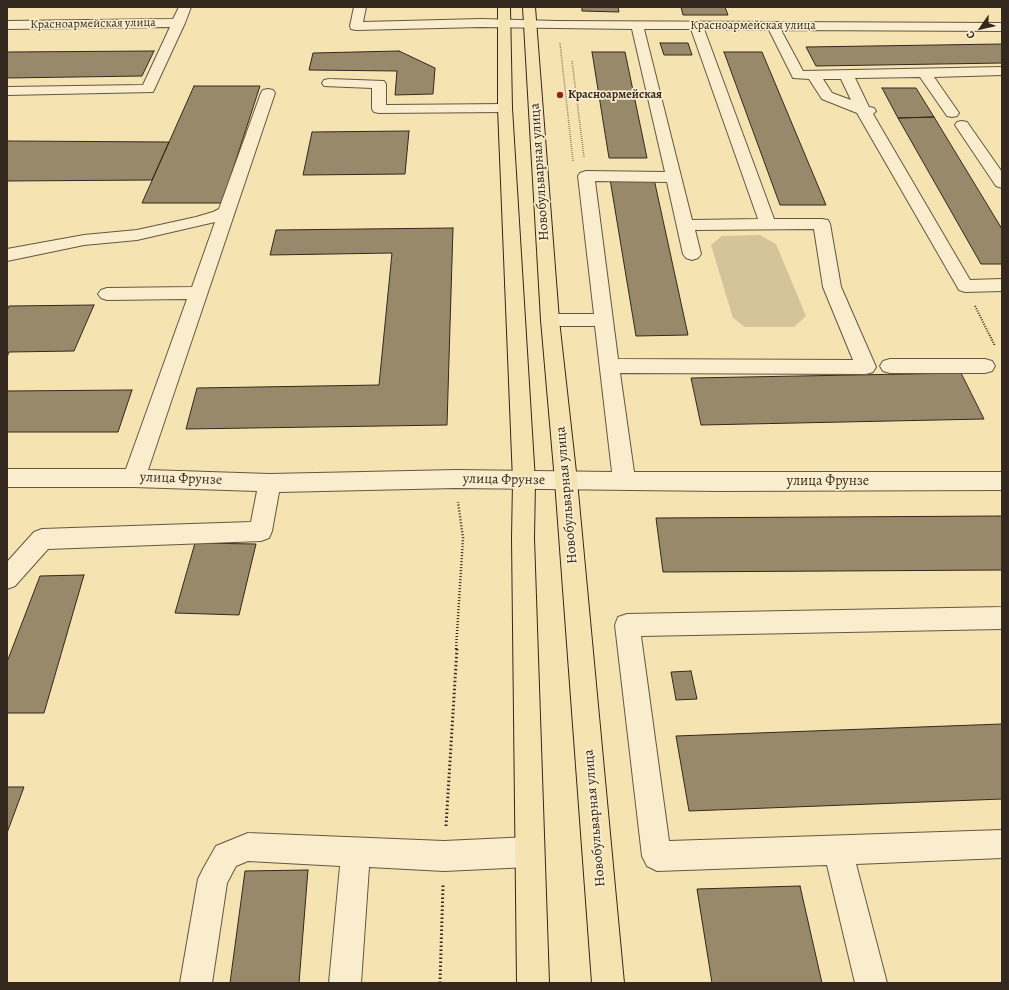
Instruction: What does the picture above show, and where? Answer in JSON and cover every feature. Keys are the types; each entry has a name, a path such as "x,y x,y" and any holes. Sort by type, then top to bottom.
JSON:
{"main road":[{"path":"504,7 505,108 524,480 523,538 533,983"},
{"name":"Новобульварная улица","path":"530,16 550,320 566,481 608,983"}],"street":[{"path":"7,91 148,88 186,7"},
{"name":"Красноармейская улица","path":"360,7 356,26 481,23 505,24 530,16 637,25 654,19 696,25 733,26 1002,28"},
{"path":"728,13 733,26"},
{"name":"Красноармейская улица","path":"7,25 179,23"},
{"path":"637,25 692,254"},
{"path":"696,25 768,225"},
{"path":"773,26 798,75 1002,71"},
{"path":"924,72 952,113"},
{"path":"846,74 852,88 868,111 965,286 1002,285"},
{"path":"813,75 827,96 868,111"},
{"path":"329,83 379,84 379,109 505,108"},
{"path":"919,86 934,86"},
{"path":"852,88 867,88"},
{"path":"134,478 268,93"},
{"path":"962,125 1002,183"},
{"path":"624,481 586,176 673,177"},
{"path":"7,255 84,240 137,234 196,222 219,216 228,211"},
{"path":"609,366 866,366 832,287 822,224 685,225"},
{"path":"107,294 199,293"},
{"path":"550,320 604,320"},
{"path":"890,366 985,366"},
{"name":"улица Фрунзе","path":"7,478 134,478 270,483 456,479 566,481 1002,481"},
{"path":"7,579 42,539 261,531 270,483"},
{"path":"1002,619 627,626 657,856 1002,844"},
{"path":"196,983 213,879 226,856 248,847 444,856 529,852"},
{"path":"838,849 871,983"},
{"path":"345,983 356,852"}],"path":[{"path":"572,61 586,176"},
{"path":"965,286 998,353 985,366"},
{"path":"440,983 444,856 463,538 456,479"}],"shaded area":[{"path":"760,235 776,244 806,316 794,327 745,327 733,318 711,245 722,236"}],"building":[{"path":"582,7 618,7 619,12 582,11"},
{"path":"681,7 725,7 728,15 683,15"},
{"path":"660,43 688,43 692,55 664,55"},
{"path":"1002,44 1002,63 816,66 806,47"},
{"path":"154,51 142,76 7,78 7,52"},
{"path":"399,51 435,68 433,94 395,95 397,71 309,70 313,53"},
{"path":"592,52 625,52 647,158 609,158"},
{"path":"724,52 762,52 826,205 780,205"},
{"path":"194,86 260,86 222,203 142,203"},
{"path":"882,88 916,88 934,117 898,118"},
{"path":"934,117 1002,229 1002,264 981,264 898,118"},
{"path":"409,131 405,174 303,175 312,132"},
{"path":"7,141 169,142 152,180 7,181"},
{"path":"610,179 654,179 688,335 636,336"},
{"path":"453,228 447,425 186,429 197,388 379,385 392,253 270,255 276,230"},
{"path":"94,305 74,351 9,352 7,357 7,310 9,306"},
{"path":"961,373 984,419 701,425 691,378"},
{"path":"132,390 118,432 7,432 7,391"},
{"path":"1002,516 1002,570 663,572 656,518"},
{"path":"195,543 256,544 239,615 175,613"},
{"path":"84,575 44,713 7,713 7,662 40,576"},
{"path":"691,671 697,699 676,700 671,672"},
{"path":"1002,724 1002,799 689,811 676,736"},
{"path":"7,787 24,787 7,833"},
{"path":"308,870 299,983 230,983 245,871"},
{"path":"800,886 822,983 712,983 697,889"}],"place":[{"name":"Красноармейская","path":"560,95"}]}
